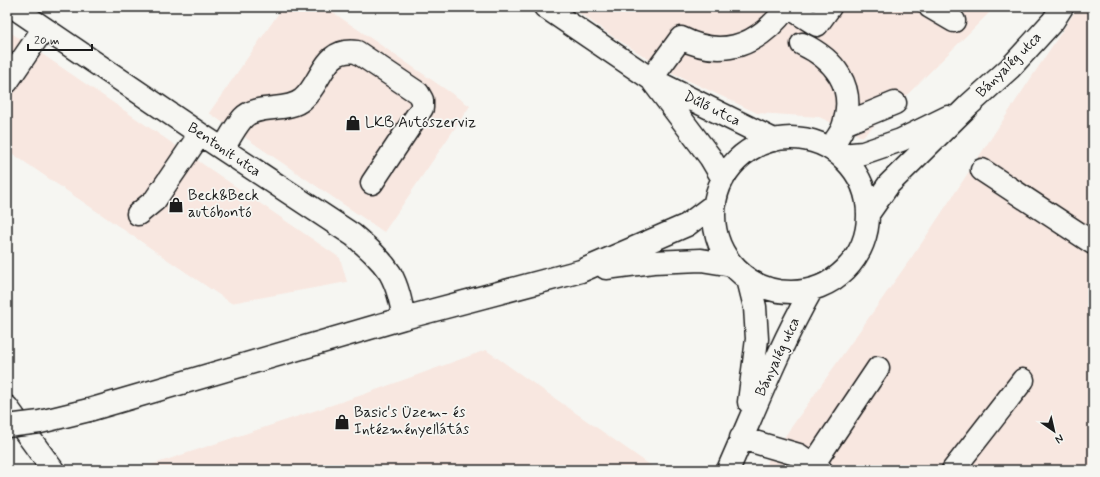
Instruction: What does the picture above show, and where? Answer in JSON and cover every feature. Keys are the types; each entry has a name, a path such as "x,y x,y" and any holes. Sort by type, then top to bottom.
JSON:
{"street":[{"name":"Bentonit utca","path":"13,7 200,134 353,235 372,251 390,274 397,291 404,318"},
{"name":"Dűlő utca","path":"545,7 651,79 774,140"},
{"path":"651,79 681,38 704,47 719,49 733,48 750,41 765,31 777,21 788,7 818,26 830,7"},
{"path":"930,7 954,21"},
{"name":"Bányalég utca","path":"868,214 889,184 969,104 1010,68 1053,21 1062,7"},
{"path":"7,82 44,28"},
{"path":"802,44 823,56 836,68 846,89 847,110 835,152"},
{"path":"223,149 243,117 253,112 294,105 303,100 330,60 337,54 348,51 356,52 418,93 422,100 422,108 372,183"},
{"name":"Dűlő utca","path":"651,79 710,157 723,178"},
{"path":"844,124 895,103"},
{"name":"Bányalég utca","path":"835,152 863,153 901,140 939,122 969,104"},
{"path":"138,214 155,200 200,134"},
{"name":"Bányalég utca","path":"740,272 768,288 790,292 812,289 831,281 846,269 858,252 866,234 868,214 865,192 855,172 835,152 812,140 793,138 774,140 753,147 736,161 723,178 715,204 715,226 721,246 740,272 755,307 757,339 743,432"},
{"path":"982,170 1093,243"},
{"path":"581,271 687,225 715,204"},
{"path":"7,426 40,422 89,410 404,318 581,271 652,262 701,260 740,272"},
{"name":"Bányalég utca","path":"728,470 774,362 797,315 812,289"},
{"path":"743,432 799,455 817,467 878,368"},
{"path":"953,470 1023,380"},
{"path":"7,407 53,470"}],"shaded area":[{"path":"283,7 325,7 470,106 384,232 209,113"},
{"path":"571,7 995,7 899,103 862,137 819,117 757,113 666,70 612,36"},
{"path":"1078,7 1093,7 1093,470 776,470 766,463 921,244"},
{"name":"Beck&Beck autóbontó","path":"7,30 340,258 347,282 231,303 7,150"},
{"path":"486,350 653,467 651,470 136,470 362,395"}],"place":[{"name":"LKB Autószerviz","path":"353,123"},
{"name":"Beck&Beck autóbontó","path":"176,205"},
{"name":"Basic's Üzem- és Intézményellátás","path":"342,422"}]}
